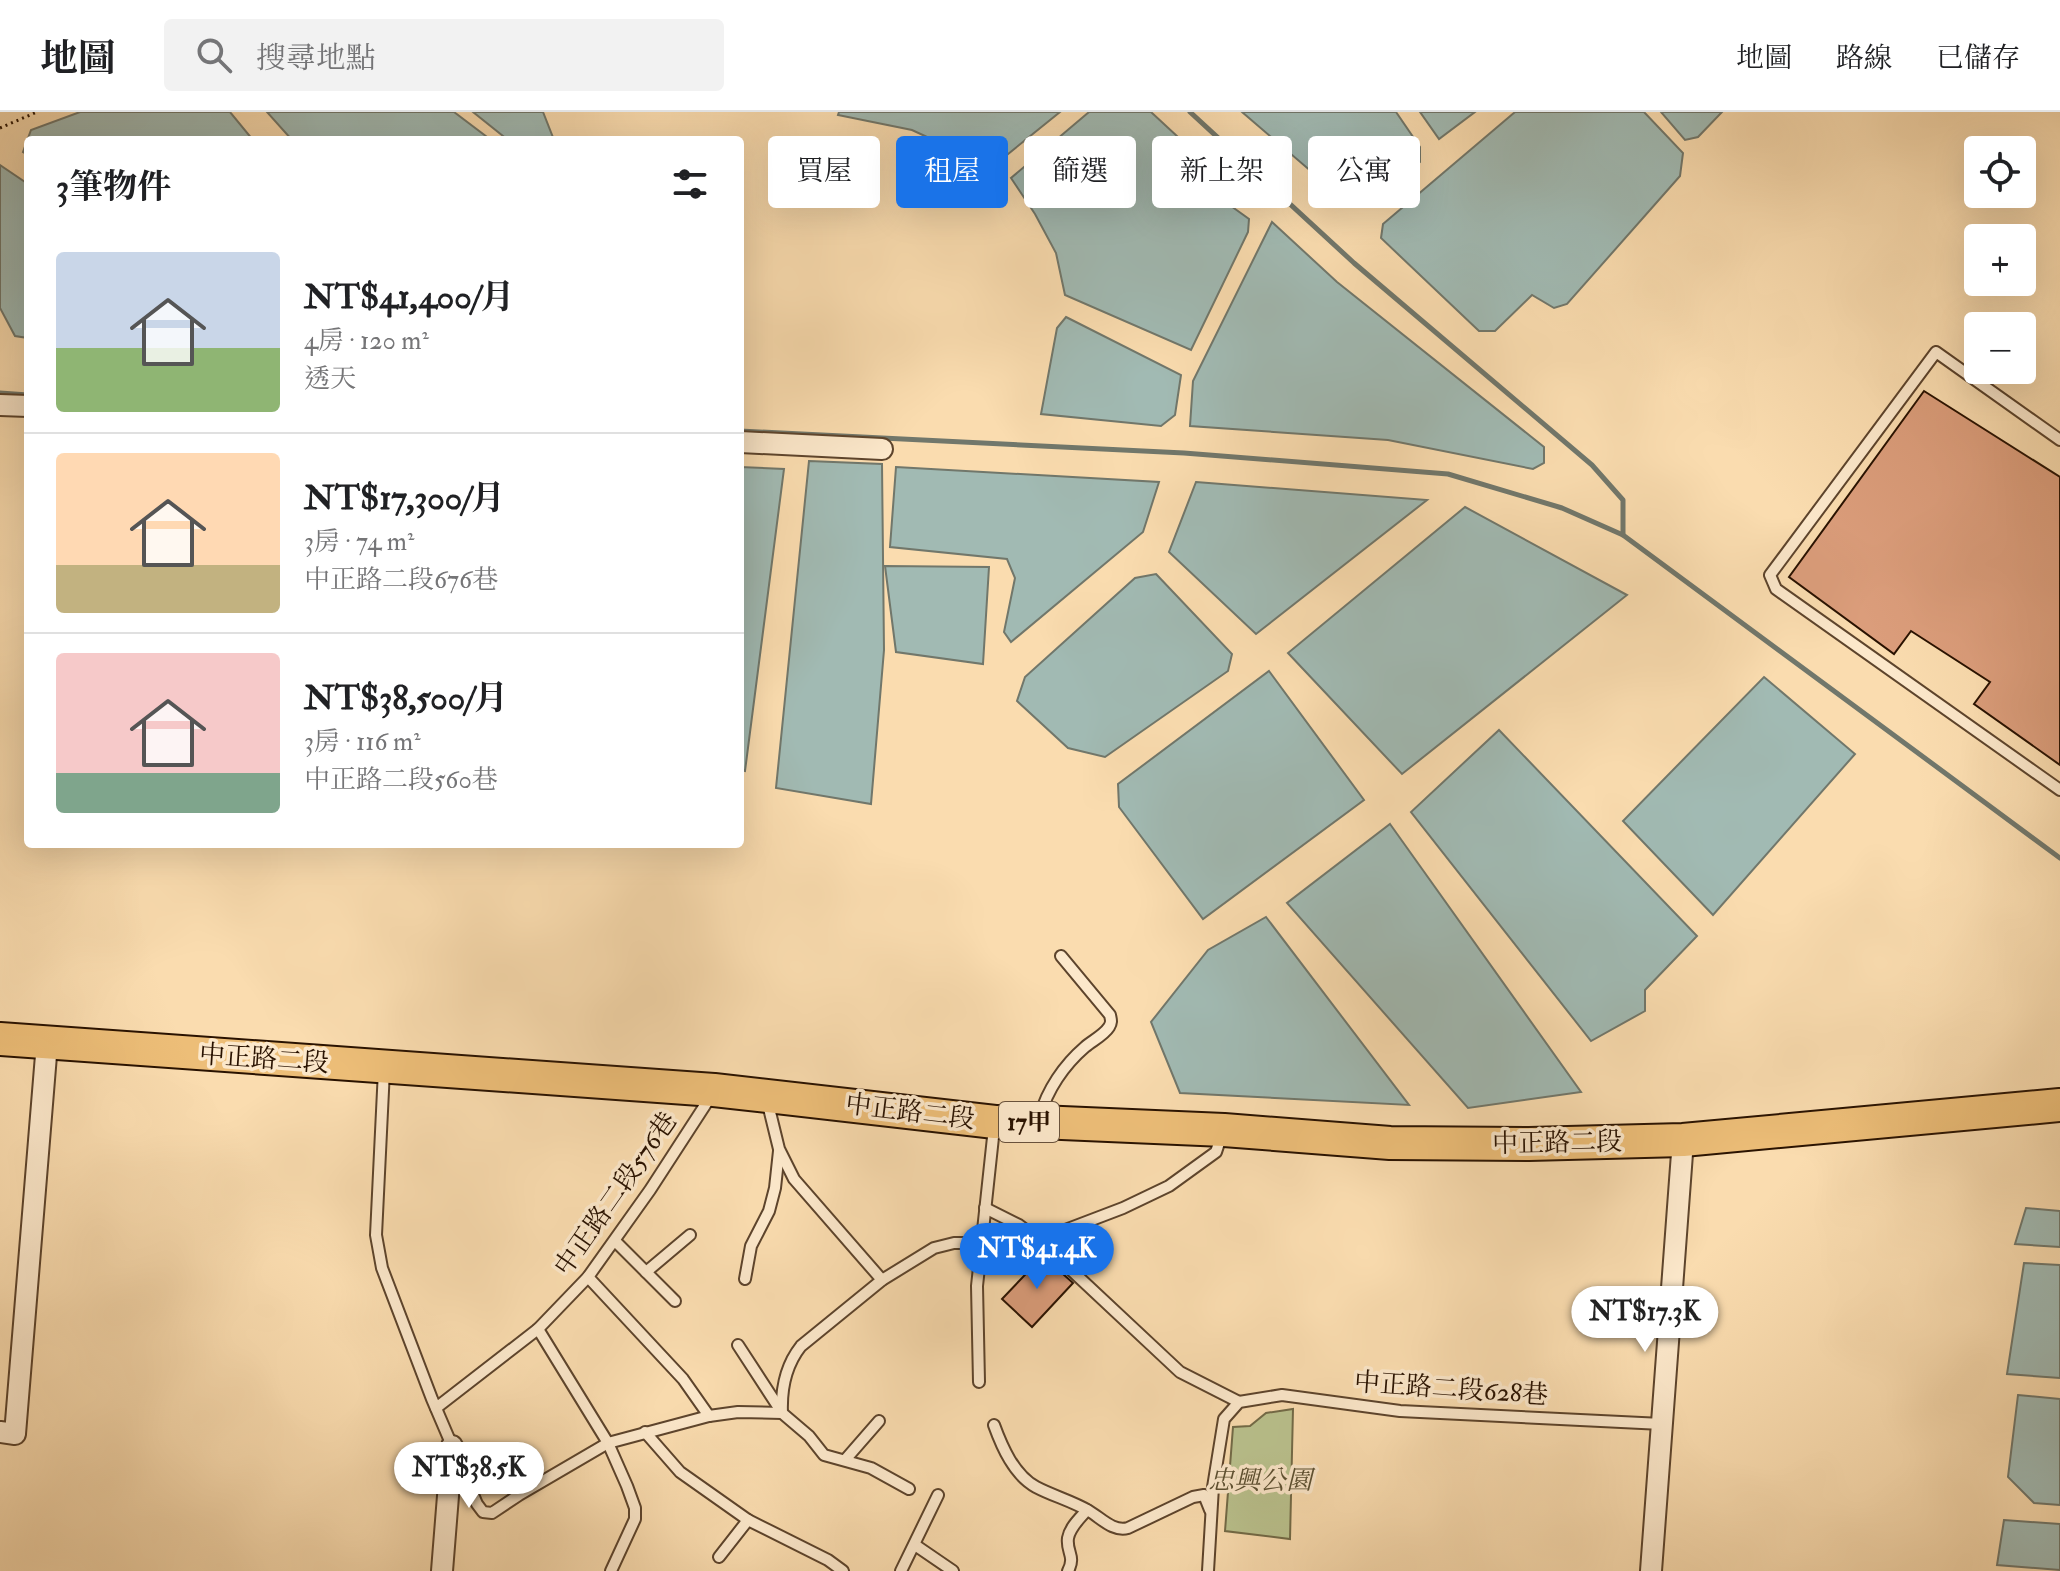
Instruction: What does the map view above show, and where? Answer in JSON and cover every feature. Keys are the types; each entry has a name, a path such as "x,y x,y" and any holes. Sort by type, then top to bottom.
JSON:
{"main road":[{"name":"中正路二段","path":"0,1039 714,1090 995,1122 1224,1130 1390,1143 1529,1144 1683,1140 2060,1105"}],"street":[{"path":"0,405 24,406"},
{"path":"744,442 882,449"},
{"path":"0,1432 15,1434 47,1043"},
{"path":"1651,1571 1683,1140"},
{"path":"442,1571 452,1446"}],"lane":[{"path":"2060,440 1936,352 1770,575 1776,589 2060,790"},
{"path":"1039,1122 1045,1100 1060,1076 1081,1050 1109,1027 1111,1021 1110,1015 1061,956"},
{"path":"384,1067 376,1235 378,1251 436,1408 483,1512 492,1513 608,1443 709,1416 738,1412 782,1413"},
{"name":"中正路二段576巷","path":"436,1408 538,1329 588,1277 714,1090"},
{"path":"765,1096 779,1149 794,1179 882,1280"},
{"path":"979,1382 977,1286 995,1122"},
{"path":"1039,1240 1123,1208 1169,1186 1216,1152 1224,1130"},
{"path":"745,1279 751,1246 769,1211 779,1149"},
{"path":"985,1208 1019,1225 1039,1240 1180,1372 1239,1402 1224,1419 1213,1487 1208,1571"},
{"path":"646,1272 690,1235"},
{"path":"615,1241 675,1301"},
{"path":"782,1413 783,1385 795,1353 801,1346 882,1280 934,1248 981,1243"},
{"path":"588,1277 683,1379 709,1416"},
{"path":"538,1329 608,1443 635,1508 635,1519 611,1571"},
{"path":"738,1345 782,1413 809,1436 824,1455 871,1468 909,1489"},
{"name":"中正路二段628巷","path":"1239,1402 1282,1395 1400,1411 1662,1424"},
{"path":"845,1460 879,1421"},
{"path":"994,1425 1002,1448 1029,1482 1116,1528 1122,1530 1193,1497 1204,1495 1212,1513"},
{"path":"645,1432 680,1472 748,1520 828,1560 843,1571"},
{"path":"901,1571 938,1495"},
{"path":"1068,1571 1072,1558 1068,1535 1087,1510"},
{"path":"719,1557 748,1520"},
{"path":"915,1545 953,1571"}],"path":[{"path":"0,128 37,112"}],"green space":[{"name":"忠興公園","path":"1293,1409 1290,1539 1225,1531 1233,1427 1250,1426 1266,1413"}],"water":[{"path":"80,112 230,112 250,136 29,136 31,130"},
{"path":"267,112 454,112 486,136 288,136"},
{"path":"473,112 543,112 552,136 503,136"},
{"path":"839,112 1060,112 1030,136 1024,136 1024,141 1008,154 1008,136 925,136 912,130 838,115"},
{"path":"1089,112 1151,112 1177,136 1152,136 1152,208 1234,208 1249,219 1248,232 1191,350 1065,295 1056,253 1031,208 1136,208 1136,136 1061,136"},
{"path":"1242,112 1396,112 1412,136 1308,136 1308,169 1292,155 1292,136 1270,136"},
{"path":"1420,112 1475,112 1439,139"},
{"path":"1515,112 1644,112 1683,153 1680,176 1567,304 1554,308 1532,295 1495,331 1479,331 1381,238 1383,224 1402,208 1420,208 1420,193"},
{"path":"1661,112 1722,112 1698,137 1685,140"},
{"path":"0,165 24,181 24,337 15,336 0,308"},
{"path":"1024,167 1024,198 1011,178"},
{"path":"1272,222 1337,282 1544,447 1544,463 1533,469 1388,440 1190,426 1193,381"},
{"path":"1066,317 1181,375 1175,415 1161,426 1041,414 1057,328"},
{"path":"809,461 882,464 884,650 871,804 776,788"},
{"path":"744,467 784,469 745,771"},
{"path":"896,467 1159,482 1143,532 1011,642 1004,632 1015,578 1007,559 890,547"},
{"path":"1196,482 1427,500 1256,634 1169,552"},
{"path":"1465,507 1627,595 1402,774 1288,653"},
{"path":"885,566 989,567 983,664 896,652"},
{"path":"1156,574 1232,654 1228,671 1105,757 1068,748 1017,701 1025,677 1135,578"},
{"path":"1269,671 1364,800 1203,919 1119,807 1118,784"},
{"path":"1764,677 1855,754 1713,915 1623,821"},
{"path":"1499,730 1697,936 1645,990 1645,1011 1591,1041 1411,812"},
{"path":"1390,824 1581,1092 1468,1108 1287,903"},
{"path":"1266,917 1409,1105 1180,1093 1151,1022 1208,950"},
{"path":"2026,1208 2060,1211 2060,1247 2015,1244"},
{"path":"2024,1263 2060,1265 2060,1378 2007,1374"},
{"path":"2018,1395 2060,1399 2060,1505 2034,1503 2008,1477"},
{"path":"2004,1520 2060,1524 2060,1570 1997,1565"}],"building":[{"path":"1924,391 2060,477 2060,765 1974,704 1990,682 1911,631 1894,654 1789,577"},
{"path":"1043,1256 1073,1283 1032,1327 1002,1299"}],"waterway":[{"path":"1190,112 1354,263 1592,465 1623,500 1623,535"},
{"path":"0,393 24,395"},
{"path":"744,431 1184,453 1448,474 1562,508 1623,535 2060,858"}]}
